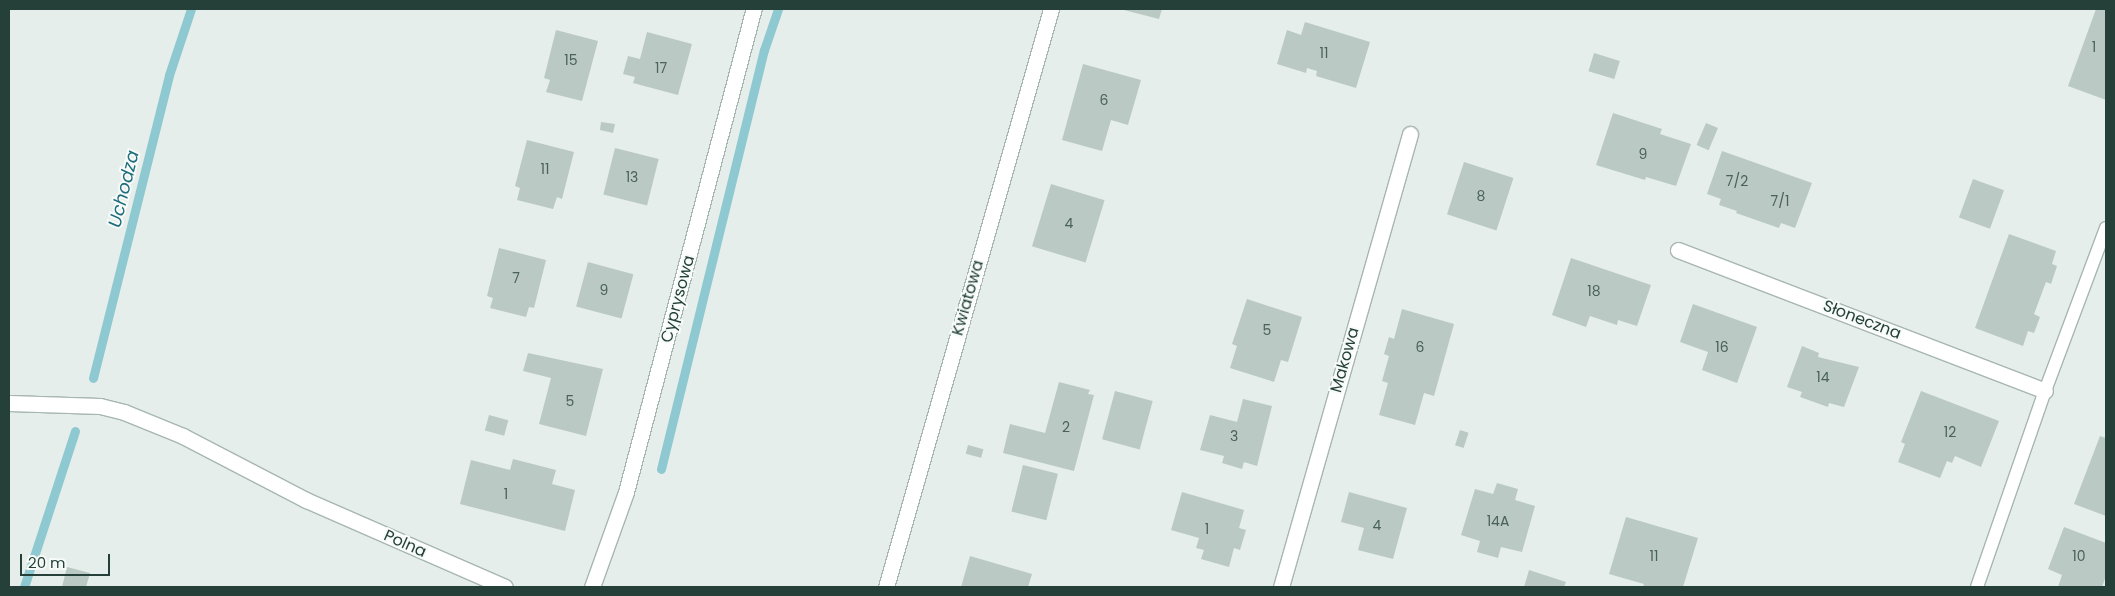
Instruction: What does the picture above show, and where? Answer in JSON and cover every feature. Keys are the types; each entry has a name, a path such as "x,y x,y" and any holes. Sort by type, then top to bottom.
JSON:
{"street":[{"name":"Cyprysowa","path":"592,587 626,492 754,9"},
{"name":"Kwiatowa","path":"886,587 1051,9"},
{"name":"Makowa","path":"1281,587 1410,134"},
{"name":"Słoneczna","path":"1678,250 2045,390"},
{"name":"Polna","path":"9,404 100,406 124,412 183,436 306,500 505,587"}],"lane":[{"path":"1977,587 2045,390 2106,228"}],"building":[{"path":"1120,9 1162,9 1159,19"},
{"path":"2096,9 2106,9 2106,100 2068,86"},
{"path":"1305,22 1370,42 1356,88 1316,76 1317,71 1307,68 1306,73 1277,64 1287,30 1301,35"},
{"path":"556,30 598,41 582,101 546,92 550,80 544,78"},
{"path":"647,32 692,44 678,95 633,83 635,77 623,74 628,56 640,59"},
{"path":"1594,53 1620,61 1614,79 1588,71"},
{"path":"1083,64 1141,80 1128,125 1111,120 1102,151 1062,140"},
{"path":"1613,113 1662,129 1660,134 1691,144 1676,186 1646,177 1645,180 1596,165"},
{"path":"601,122 615,124 613,133 600,130"},
{"path":"1706,123 1718,128 1709,150 1697,145"},
{"path":"527,140 574,152 562,199 557,197 553,209 517,200 520,188 515,186"},
{"path":"615,148 659,159 647,205 603,195"},
{"path":"1722,151 1812,183 1795,228 1781,223 1779,228 1736,213 1737,211 1719,205 1721,199 1707,194"},
{"path":"1464,162 1513,178 1496,230 1447,214"},
{"path":"1973,179 2004,190 1990,229 1959,218"},
{"path":"1051,184 1105,200 1086,263 1032,246"},
{"path":"2009,234 2056,251 2052,264 2057,266 2051,284 2046,282 2034,314 2040,317 2034,333 2028,331 2023,346 1975,328"},
{"path":"499,248 546,260 534,308 529,307 526,317 490,308 493,298 487,296"},
{"path":"1571,258 1651,285 1637,326 1618,320 1617,325 1590,316 1586,327 1552,315"},
{"path":"588,262 633,274 621,319 576,306"},
{"path":"1247,299 1302,317 1288,362 1281,360 1274,382 1230,368 1237,346 1232,344"},
{"path":"1693,304 1757,327 1737,383 1702,370 1708,352 1680,342"},
{"path":"1402,309 1454,324 1434,396 1424,393 1415,425 1379,415 1388,383 1382,381 1389,356 1384,354 1389,337 1394,339"},
{"path":"1802,346 1819,353 1818,357 1859,367 1844,407 1829,403 1828,407 1800,397 1802,392 1787,387"},
{"path":"528,353 603,369 586,436 539,424 551,378 523,371"},
{"path":"1059,382 1090,390 1088,394 1094,395 1074,471 1003,453 1010,424 1045,433"},
{"path":"1115,391 1153,401 1140,449 1102,439"},
{"path":"1921,391 1999,421 1981,467 1955,456 1952,463 1947,461 1940,478 1898,462 1905,444 1901,442"},
{"path":"1243,399 1272,406 1257,466 1244,462 1242,469 1222,463 1224,456 1200,450 1210,415 1237,422"},
{"path":"489,415 508,420 504,436 485,430"},
{"path":"1460,430 1469,433 1464,448 1455,445"},
{"path":"2100,436 2106,438 2106,516 2074,504"},
{"path":"968,445 983,449 981,458 966,454"},
{"path":"513,459 556,470 552,484 575,490 565,531 460,504 471,460 510,470"},
{"path":"1023,465 1058,474 1046,520 1011,512"},
{"path":"1497,483 1518,489 1515,500 1535,506 1522,552 1501,547 1498,558 1477,552 1480,541 1461,535 1475,489 1493,494"},
{"path":"1182,492 1244,510 1239,528 1246,530 1240,550 1234,548 1229,567 1201,559 1204,550 1196,548 1199,538 1171,530"},
{"path":"1349,492 1407,508 1393,559 1358,550 1364,528 1341,522"},
{"path":"1626,517 1698,538 1683,587 1643,587 1644,584 1609,574"},
{"path":"2064,527 2106,543 2106,576 2102,587 2058,587 2062,575 2048,569"},
{"path":"970,556 1032,574 1028,587 961,587"},
{"path":"67,567 90,573 86,587 62,587"},
{"path":"1529,570 1566,582 1564,587 1524,587"}],"waterway":[{"name":"Uchodza","path":"93,378 169,75 191,9"},
{"path":"661,469 764,50 778,9"},
{"name":"Uchodza","path":"24,587 75,431"}]}
